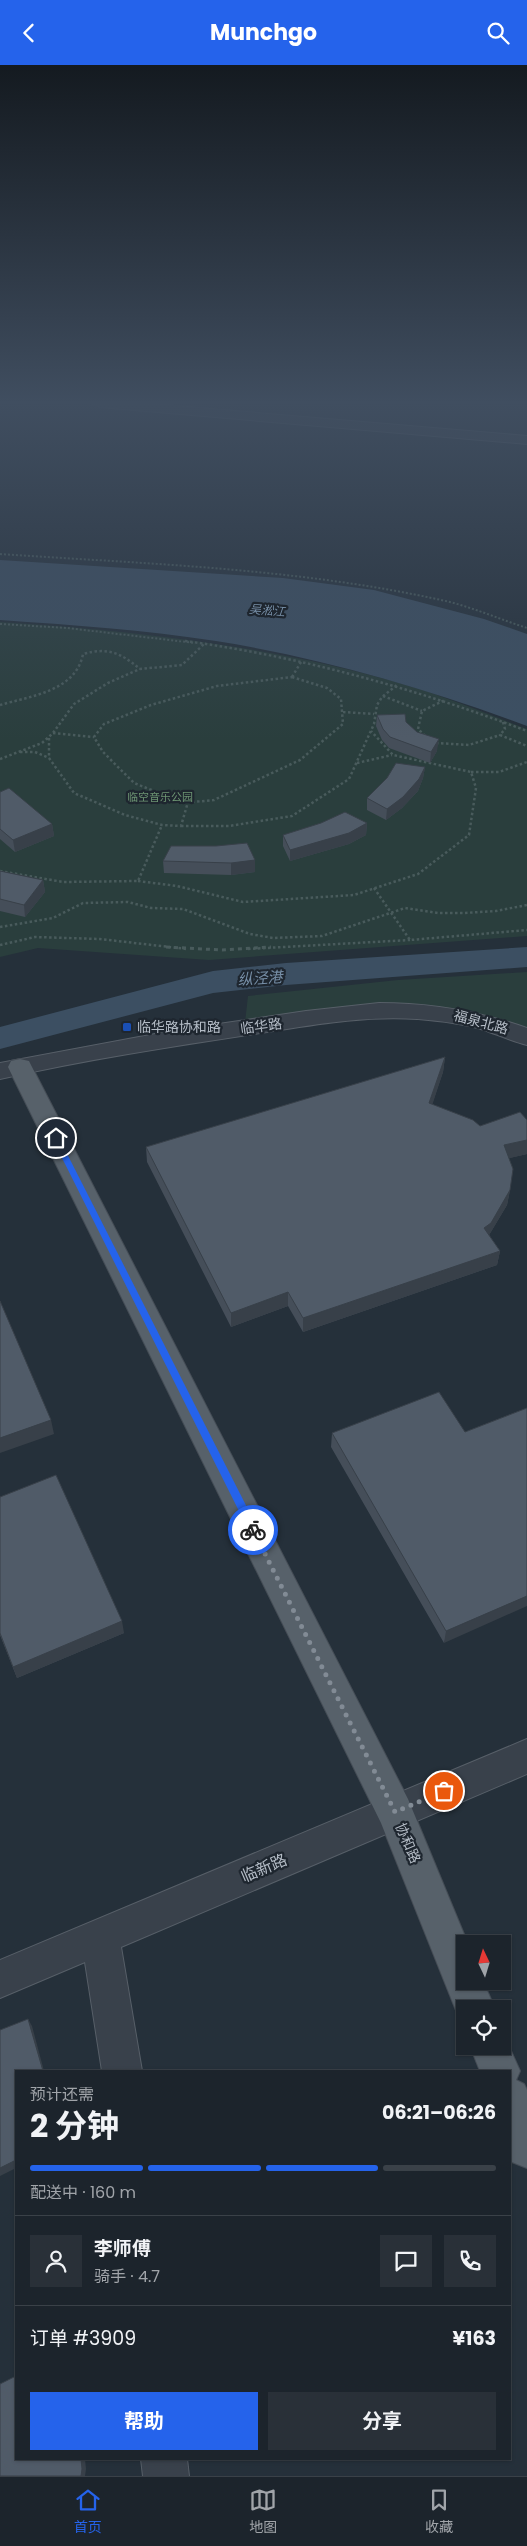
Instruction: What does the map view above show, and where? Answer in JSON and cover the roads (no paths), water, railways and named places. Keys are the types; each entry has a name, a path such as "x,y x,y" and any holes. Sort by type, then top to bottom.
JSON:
{"main road":[{"name":"协和路","path":"10,1069 395,1812 471,2000"},
{"path":"494,2055 500,2070"},
{"path":"511,2101 527,2147"}],"street":[{"name":"临华路","path":"10,1069 180,1037 339,1014 391,1009 434,1012"},
{"name":"福泉北路","path":"434,1012 487,1021 527,1037"},
{"name":"临新路","path":"0,1979 527,1756"},
{"path":"100,1937 122,2070"},
{"path":"164,2460 166,2476"}],"water":[{"name":"吴淞江","path":"0,560 283,578 374,590 484,619 527,634 527,726 412,687 334,665 256,648 162,634 0,620"}],"waterway":[{"name":"纵泾港","path":"0,1038 213,982 286,974 527,957"}],"place":[{"name":"临华路协和路","path":"127,1027"}],"park label":[{"name":"临空音乐公园","path":"160,797"}]}
